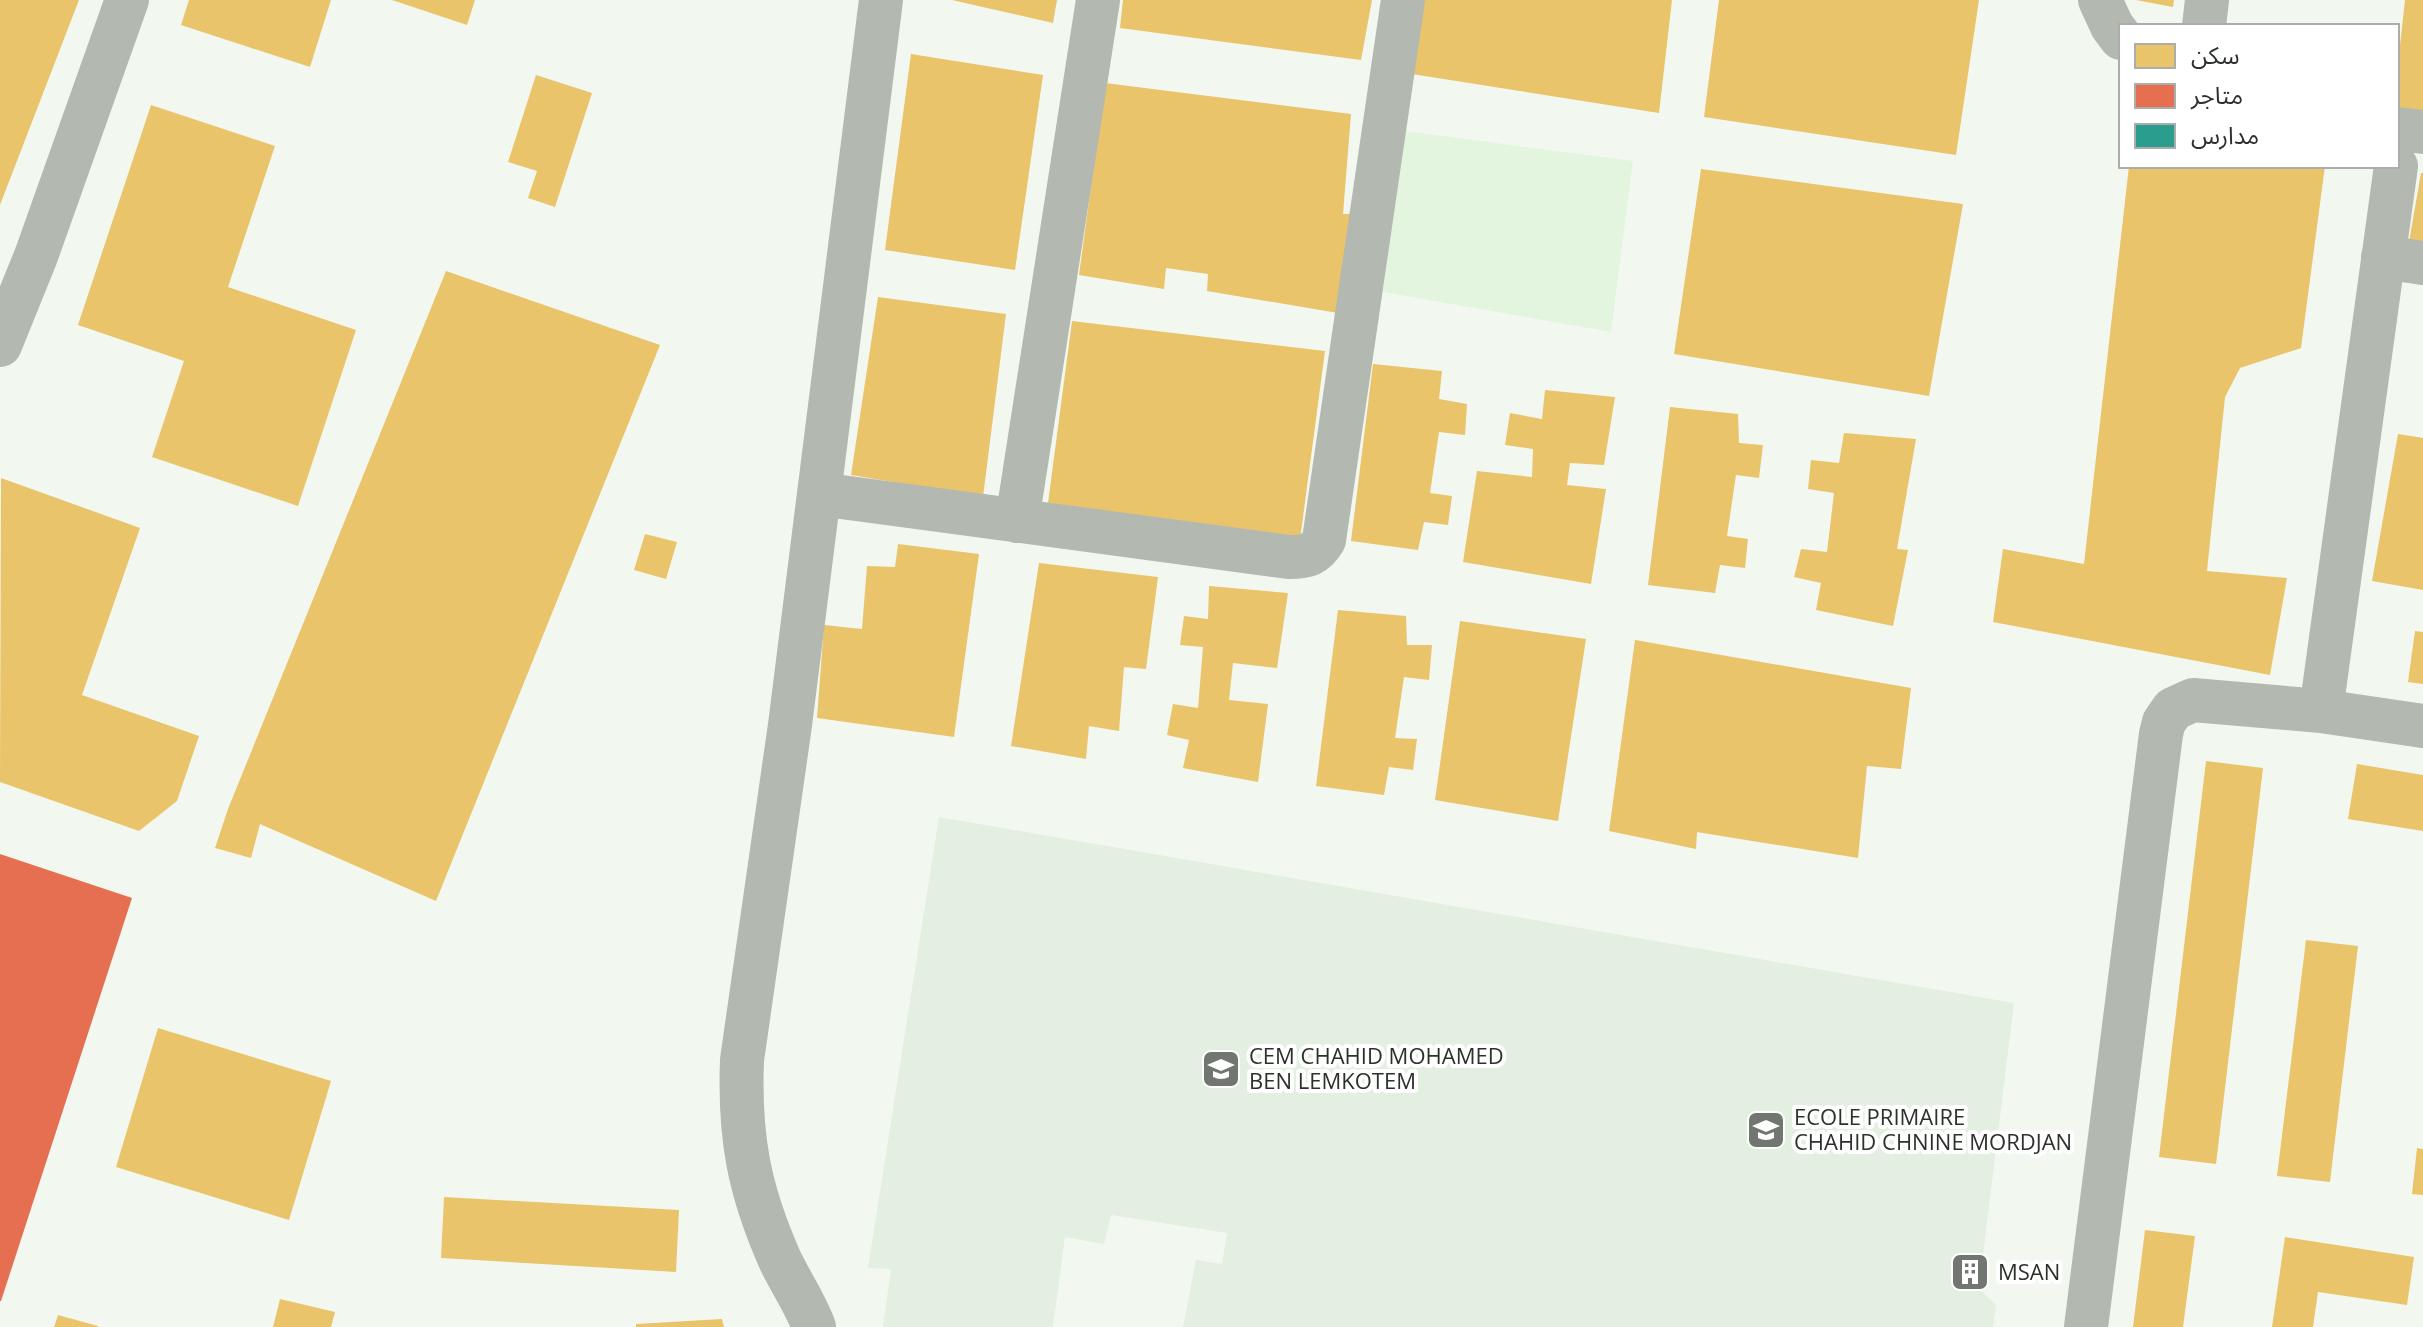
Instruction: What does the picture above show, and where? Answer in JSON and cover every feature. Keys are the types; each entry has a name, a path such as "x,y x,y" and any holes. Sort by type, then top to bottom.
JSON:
{"street":[{"path":"0,345 41,242 127,0"},
{"path":"814,1327 781,1262 759,1208 745,1158 740,1108 742,1060 790,725 881,0"},
{"path":"1017,521 1098,0"},
{"path":"819,494 1289,557 1305,557 1317,552 1327,525 1403,0"},
{"path":"2100,0 2119,35"},
{"path":"2204,24 2207,0"},
{"path":"2321,711 2403,260 2403,143"},
{"path":"2086,1327 2164,722 2173,709 2193,700 2321,711 2423,726"}],"shaded area":[{"path":"1405,131 1633,161 1611,332 1383,292"},
{"name":"CEM CHAHID MOHAMED BEN LEMKOTEM","path":"939,817 2014,1003 1979,1288 1996,1305 1993,1327 1183,1327 1196,1260 1222,1264 1227,1233 1111,1215 1104,1244 1065,1237 1053,1327 883,1327 891,1269 868,1268"}],"building: سكن":[{"path":"0,0 79,0 0,205"},
{"path":"189,0 331,0 310,67 181,25"},
{"path":"392,0 475,0 467,25"},
{"path":"952,0 1057,0 1053,23"},
{"path":"1123,0 1372,0 1361,60 1120,28"},
{"path":"1422,0 1672,0 1659,113 1412,74"},
{"path":"1719,0 1979,0 1956,155 1704,117"},
{"path":"2136,0 2174,0 2173,7"},
{"path":"2405,0 2423,0 2423,112 2399,109 2399,54"},
{"path":"911,54 1043,75 1015,270 885,250"},
{"path":"536,75 592,93 555,207 528,198 537,171 508,162"},
{"path":"1105,83 1351,114 1343,214 1353,214 1338,313 1207,291 1208,274 1166,268 1164,289 1079,275"},
{"path":"151,105 275,146 228,287 356,330 298,506 152,457 184,361 78,325"},
{"path":"2129,168 2325,168 2301,348 2240,368 2225,397 2207,571 2287,578 2270,675 1993,622 2003,549 2084,564"},
{"path":"1701,169 1963,204 1929,396 1674,354"},
{"path":"2423,173 2423,244 2409,242"},
{"path":"446,271 660,345 436,901 260,824 251,858 215,848 228,809"},
{"path":"878,297 1006,314 983,497 851,475"},
{"path":"1072,321 1325,351 1300,540 1048,503"},
{"path":"1373,364 1442,371 1439,399 1467,404 1465,435 1439,432 1430,493 1452,496 1448,525 1424,522 1418,550 1351,541"},
{"path":"1545,390 1615,397 1604,465 1570,463 1567,485 1606,489 1591,584 1463,562 1477,471 1532,477 1533,449 1505,445 1510,413 1542,419"},
{"path":"1670,407 1738,414 1739,443 1763,445 1759,478 1736,475 1727,536 1748,539 1745,568 1720,565 1715,593 1648,585"},
{"path":"1844,433 1916,439 1897,549 1908,550 1893,626 1816,610 1821,583 1794,577 1801,549 1827,552 1834,493 1808,489 1811,460 1839,463"},
{"path":"2398,434 2423,438 2423,590 2372,581"},
{"path":"1,478 140,528 82,695 199,736 177,801 139,831 0,782"},
{"path":"645,534 677,542 666,579 634,570"},
{"path":"898,544 979,554 954,737 817,718 824,625 862,629 867,566 895,567"},
{"path":"1039,563 1158,577 1146,669 1124,667 1119,731 1089,726 1086,759 1011,746"},
{"path":"1209,586 1288,593 1277,668 1233,663 1229,700 1268,704 1258,782 1183,768 1189,740 1167,735 1173,704 1198,708 1203,647 1180,645 1184,616 1208,619"},
{"path":"1338,610 1406,616 1407,645 1432,645 1429,680 1404,677 1395,738 1417,739 1413,770 1389,767 1384,795 1316,786"},
{"path":"1460,621 1586,639 1558,821 1435,800"},
{"path":"2415,631 2423,632 2423,684 2408,682"},
{"path":"1635,640 1911,688 1901,769 1867,766 1858,858 1697,832 1696,849 1609,831"},
{"path":"2206,761 2263,768 2216,1164 2159,1157"},
{"path":"2357,764 2423,775 2423,831 2348,819"},
{"path":"2306,940 2358,946 2330,1182 2277,1176"},
{"path":"158,1028 331,1081 289,1220 116,1167"},
{"path":"2417,1148 2423,1149 2423,1195 2412,1194"},
{"path":"444,1197 679,1210 676,1272 441,1258"},
{"path":"2145,1230 2195,1236 2183,1327 2133,1327"},
{"path":"2285,1237 2414,1257 2407,1305 2318,1292 2313,1327 2272,1327"},
{"path":"280,1299 335,1312 331,1327 273,1327"},
{"path":"58,1315 98,1326 98,1327 54,1327"},
{"path":"722,1319 724,1327 636,1327 636,1324"}],"building: متاجر":[{"path":"0,854 132,898 1,1301 0,1301"}],"building: مدارس":[{"name":"MSAN","path":"1961,1256 1983,1258 1979,1289 1956,1285"}],"place":[{"name":"CEM CHAHID MOHAMED BEN LEMKOTEM","path":"1221,1069"},
{"name":"ECOLE PRIMAIRE CHAHID CHNINE MORDJAN","path":"1766,1130"},
{"name":"MSAN","path":"1970,1272"}]}
